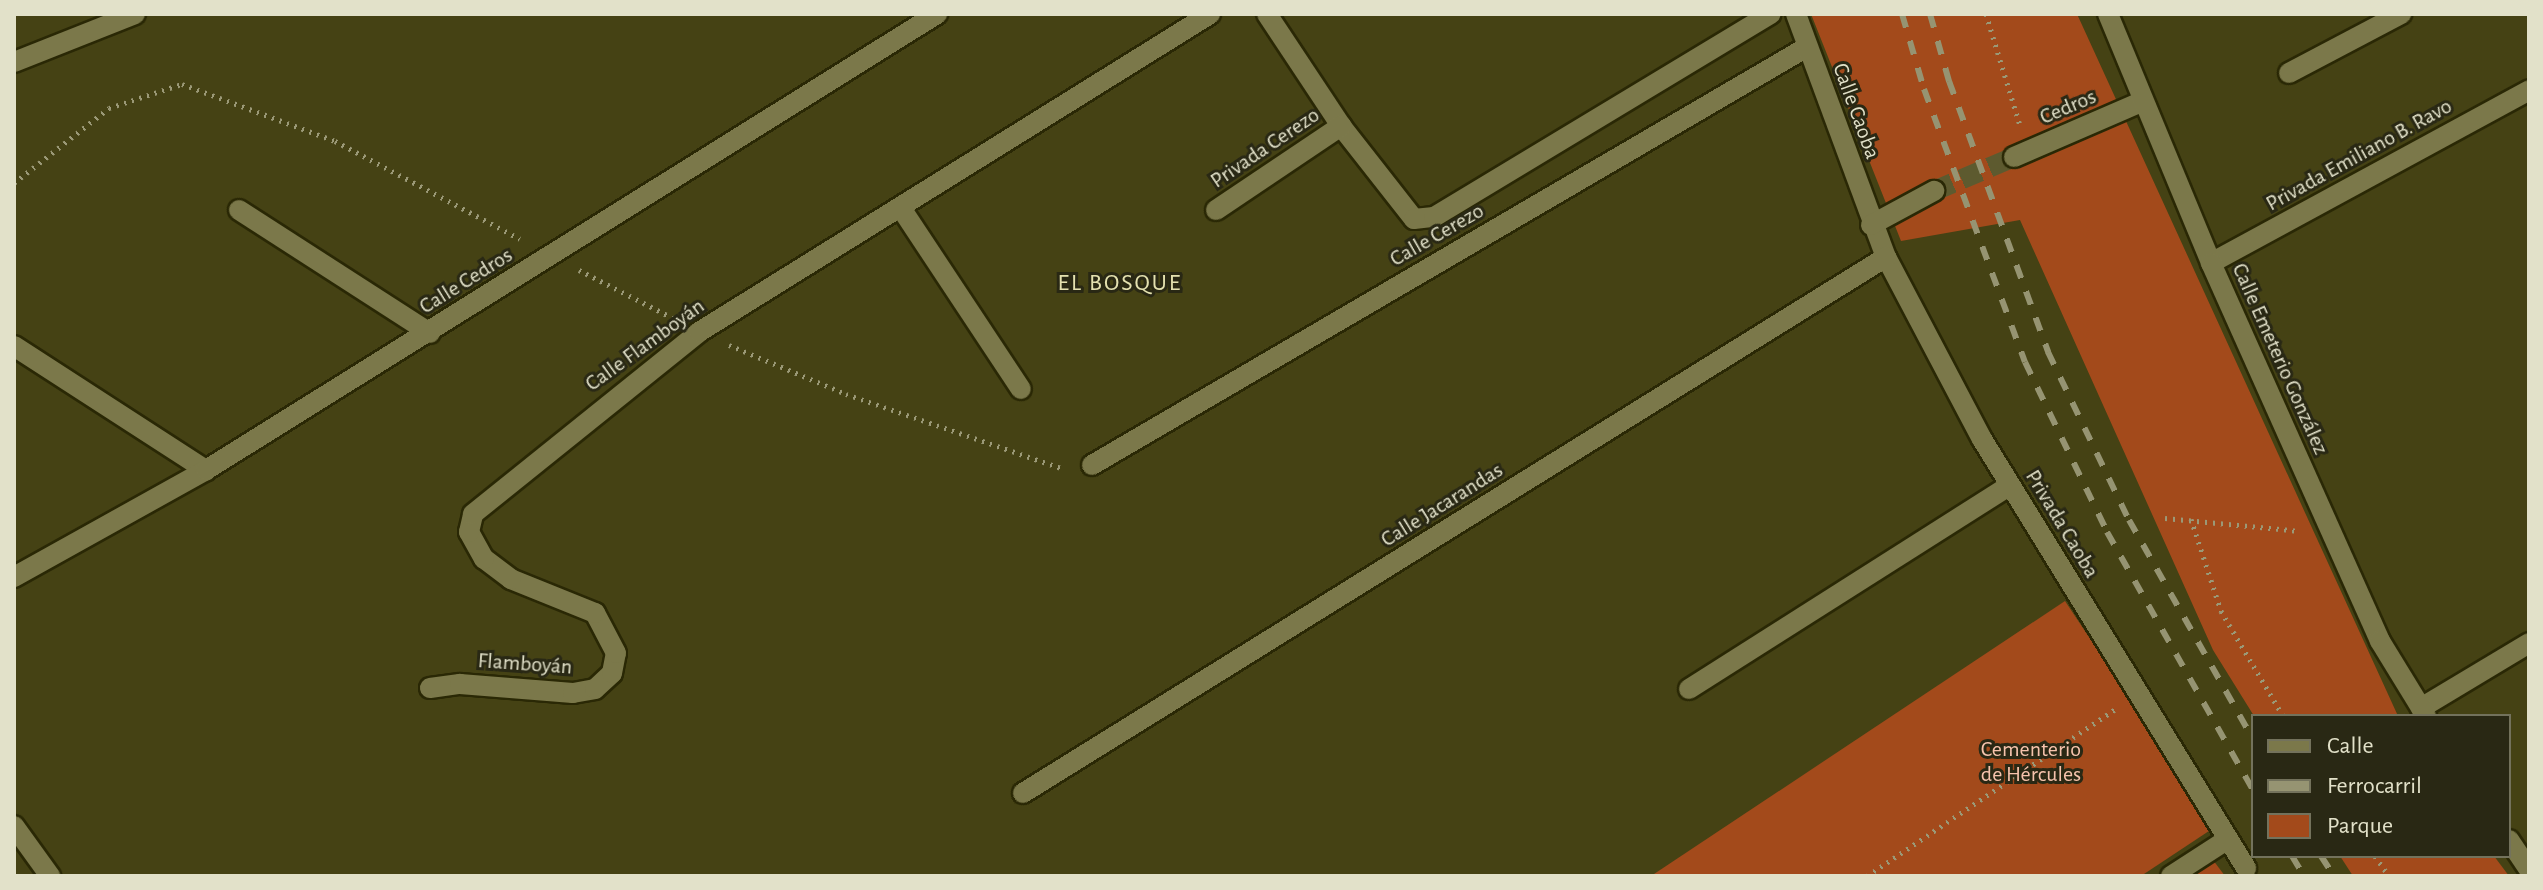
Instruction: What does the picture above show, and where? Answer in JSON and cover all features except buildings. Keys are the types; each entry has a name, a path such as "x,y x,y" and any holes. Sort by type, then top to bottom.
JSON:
{"street":[{"path":"14,62 135,14"},
{"name":"Calle Cedros","path":"14,577 206,470 937,14"},
{"name":"Calle Flamboyán","path":"484,559 469,532 473,514 496,492 699,332 1210,14"},
{"name":"Calle Cerezo","path":"1267,14 1341,126 1399,206 1414,219 1434,217 1771,14"},
{"name":"Calle Caoba","path":"1796,14 1871,225"},
{"name":"Calle Emeterio González","path":"2108,14 2141,102 2380,641 2424,712"},
{"path":"2289,73 2401,14"},
{"name":"Calle Cerezo","path":"1092,465 1807,47"},
{"name":"Privada Emiliano B. Ravo","path":"2211,263 2529,90"},
{"name":"Cedros","path":"2014,157 2141,102"},
{"name":"Privada Cerezo","path":"1216,210 1341,126"},
{"path":"1871,225 1934,191"},
{"path":"901,208 1021,389"},
{"path":"239,210 430,333"},
{"name":"Privada Caoba","path":"1871,225 2010,485 2246,868"},
{"name":"Calle Jacarandas","path":"1023,793 1886,257"},
{"path":"14,346 206,470"},
{"path":"1689,689 2010,485"},
{"name":"Flamboyán","path":"430,688 460,684 573,693 595,689 612,673 616,653 595,613 511,579 484,559"},
{"path":"2424,712 2529,643"},
{"path":"14,826 50,876"},
{"path":"2171,876 2228,839"},
{"path":"2511,843 2529,870"}],"path":[{"path":"1986,14 2022,132 2035,127"},
{"path":"2165,518 2312,533"},
{"path":"2191,519 2221,611 2282,714"},
{"path":"1867,876 2137,694"},
{"path":"2376,858 2389,876"}],"green space":[{"path":"1811,14 2077,14 2397,714 2253,714 2213,650 2020,220 1901,241"},
{"name":"Cementerio de Hércules","path":"2065,601 2215,827 2141,876 1651,876"},
{"path":"2210,856 2225,876 2181,876"},
{"path":"2341,858 2496,858 2509,876 2353,876"}],"tunnel":[{"path":"1934,191 2014,157"}],"railway":[{"path":"1902,14 1924,89 2025,362 2107,532 2251,786"},
{"path":"1930,14 1949,81 2048,352 2129,520 2251,735"},
{"path":"2293,858 2304,876"},
{"path":"2322,858 2334,876"}],"district":[{"name":"EL BOSQUE","path":"1120,284"}]}
